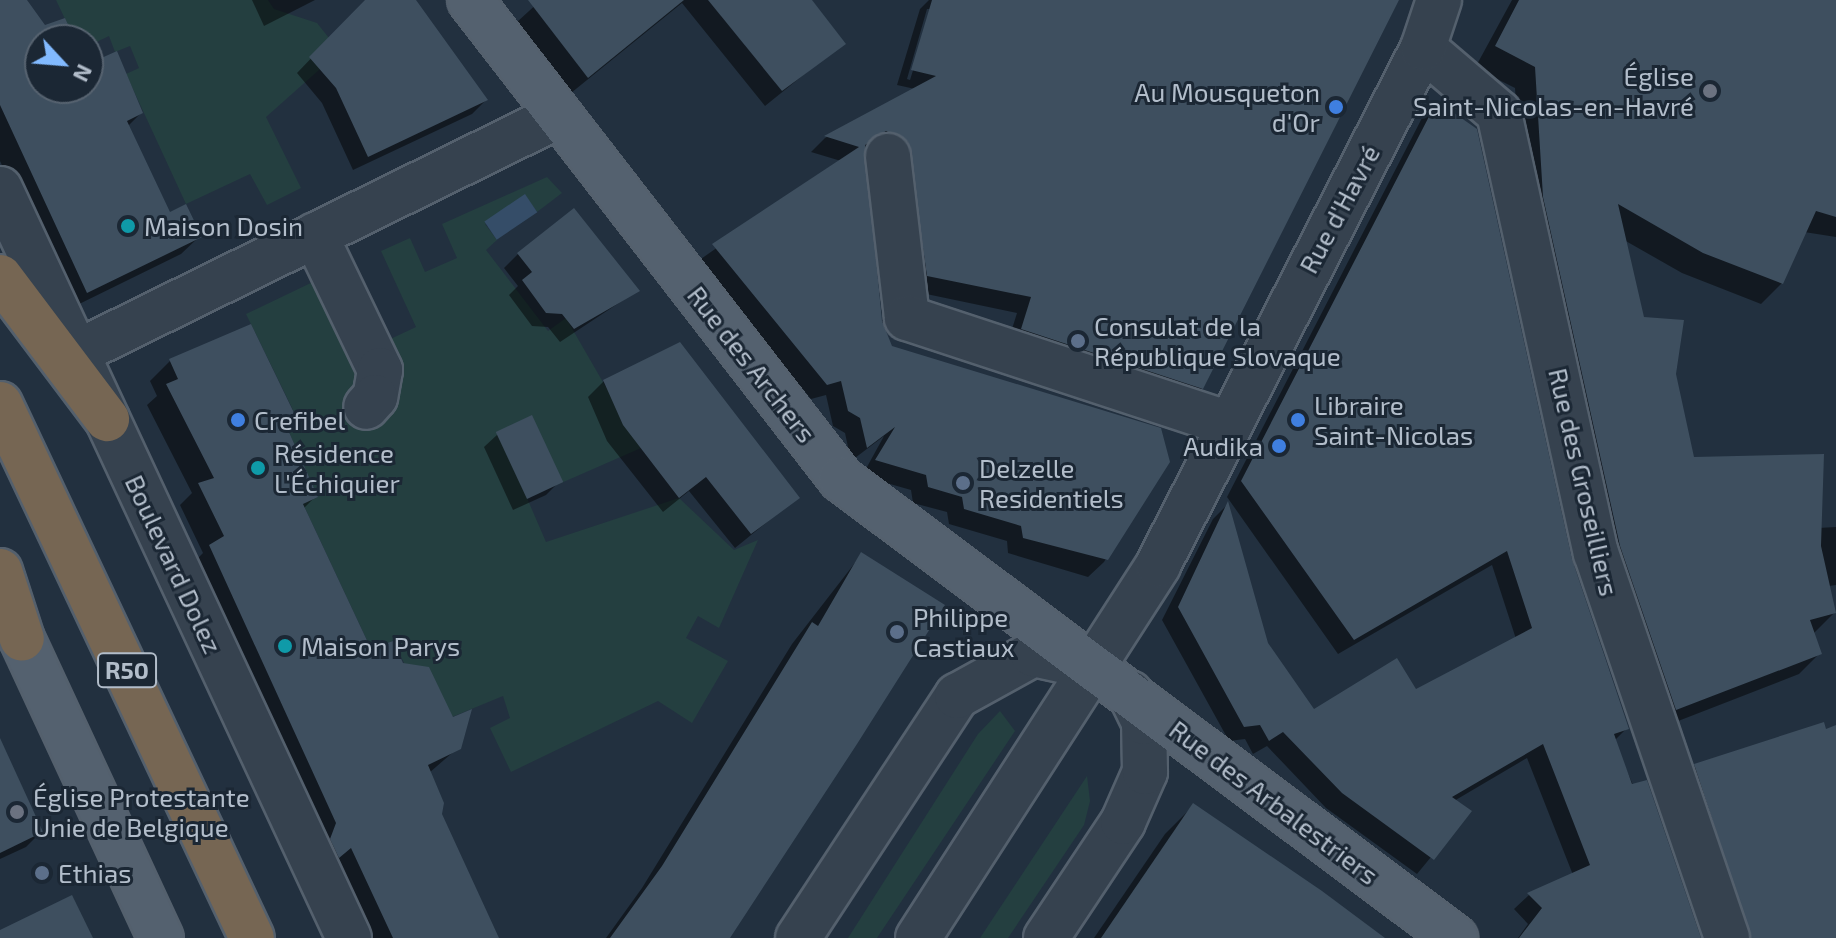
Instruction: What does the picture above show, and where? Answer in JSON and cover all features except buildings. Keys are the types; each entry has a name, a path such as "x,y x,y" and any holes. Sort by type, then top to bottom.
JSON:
{"highway":[{"path":"0,277 107,419"},
{"name":"R50","path":"0,404 252,938"},
{"path":"0,571 22,639"}],"main road":[{"name":"Rue des Archers","path":"470,0 841,479 1093,667"},
{"path":"22,639 161,938"},
{"name":"Rue des Arbalestriers","path":"1093,667 1455,938"}],"street":[{"name":"Rue d'Havré","path":"918,938 1158,565 1227,423 1423,48 1439,0"},
{"name":"Rue des Groseilliers","path":"1423,48 1499,113 1596,553 1727,938"},
{"path":"80,351 558,116"},
{"path":"888,156 907,318 1227,423"},
{"name":"Boulevard Dolez","path":"0,189 80,351 107,419 349,938"},
{"path":"315,235 380,370 375,397 366,407"},
{"path":"0,591 22,639"},
{"path":"798,938 957,696 1033,654 1093,667"},
{"path":"1046,938 1136,796 1148,747 1144,722 1130,693"}],"green space":[{"path":"56,0 268,0 274,9 317,23 329,38 310,57 320,69 266,117 301,188 267,205 250,174 186,204 126,74 139,68 130,46 115,52 109,36 104,38 104,24 67,24"},
{"path":"547,177 562,193 537,212 525,195 485,224 497,240 486,250 548,331 566,318 641,448 527,498 546,542 679,498 734,550 758,540 719,628 698,616 686,638 728,661 692,723 658,701 511,772 490,728 510,718 503,696 435,724 393,641 371,649 303,504 318,497 284,421 296,416 246,314 317,280 352,357 416,327 381,251 410,238 425,272 457,258 442,224"},
{"path":"1000,711 1015,731 877,938 848,938 978,734"},
{"path":"1087,776 1090,801 1084,825 1008,938 980,938"}],"water":[{"path":"525,194 537,212 497,240 484,221"}],"place":[{"name":"Église Saint-Nicolas-en-Havré","path":"1710,91"},
{"name":"Au Mousqueton d'Or","path":"1336,107"},
{"name":"Maison Dosin","path":"128,226"},
{"name":"Consulat de la République Slovaque","path":"1078,341"},
{"name":"Crefibel","path":"238,420"},
{"name":"Libraire Saint-Nicolas","path":"1298,420"},
{"name":"Audika","path":"1279,446"},
{"name":"Résidence L'Échiquier","path":"258,468"},
{"name":"Delzelle Residentiels","path":"963,483"},
{"name":"Philippe Castiaux","path":"897,632"},
{"name":"Maison Parys","path":"285,646"},
{"name":"Église Protestante Unie de Belgique","path":"17,812"},
{"name":"Ethias","path":"42,873"}]}
